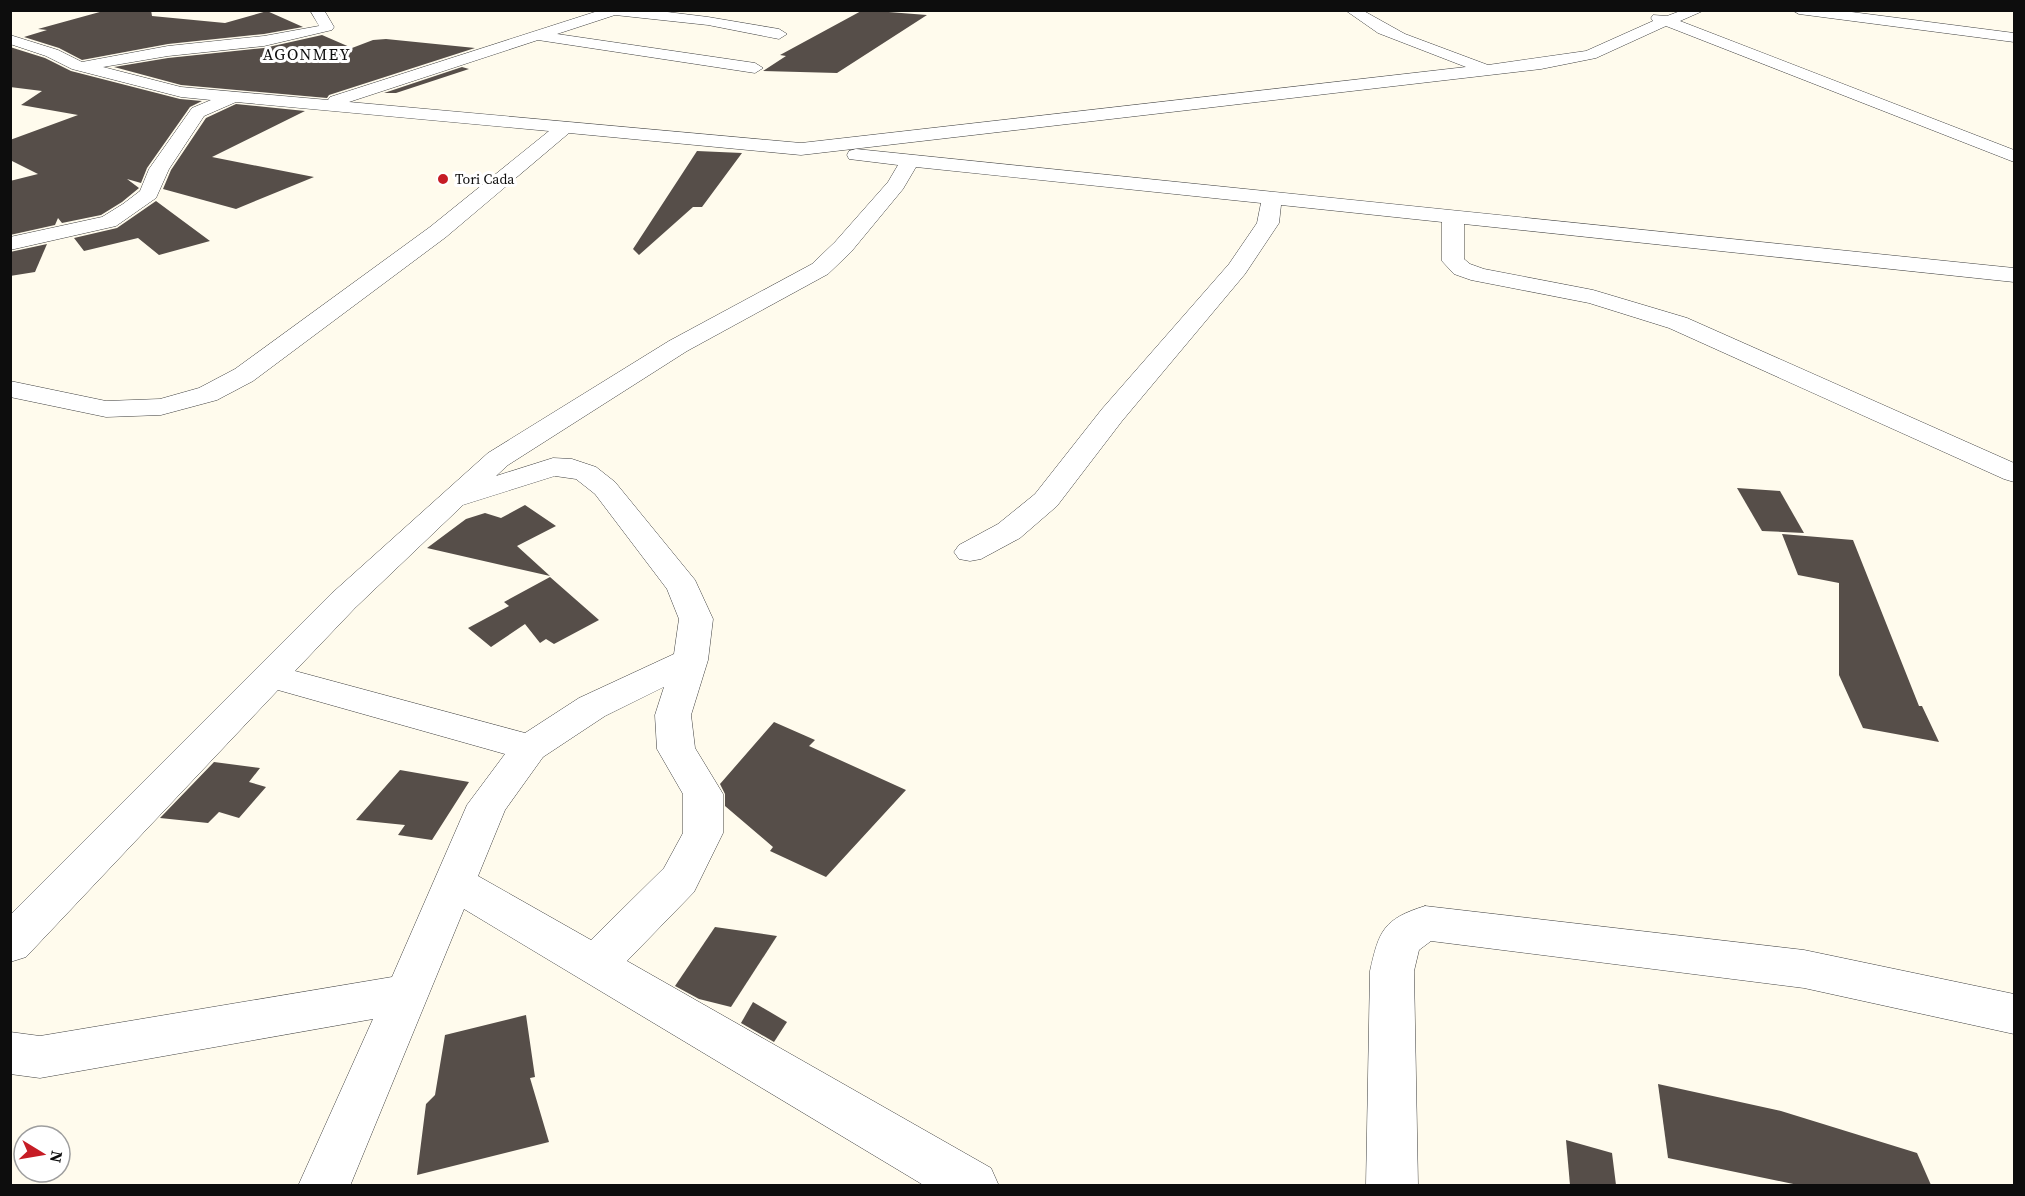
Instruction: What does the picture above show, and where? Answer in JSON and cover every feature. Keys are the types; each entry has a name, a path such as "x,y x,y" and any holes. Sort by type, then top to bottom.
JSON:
{"street":[{"path":"78,66 168,51 264,41 324,29 327,27 317,10"},
{"path":"1352,10 1382,31 1455,56 1486,70"},
{"path":"1650,10 1664,22 2014,156"},
{"path":"801,149 953,129 1486,70 1590,55 1664,22 1698,10"},
{"path":"1799,10 2014,38"},
{"path":"324,105 616,11 708,21 778,34"},
{"path":"535,36 755,68"},
{"path":"10,39 52,53 78,66 181,92 801,149 2014,275"},
{"path":"10,244 109,222 149,194 159,169 198,112 235,97"},
{"path":"10,389 106,409 161,407 208,394 244,375 438,232 565,127"},
{"path":"10,944 343,601 498,459 678,346 820,269 843,247 896,185 910,161"},
{"path":"970,552 1009,531 1046,500 1112,415 1237,269 1268,224 1272,198"},
{"path":"1453,217 1453,261 1462,269 1479,275 1593,297 1678,323 2014,473"},
{"path":"451,500 553,467 572,468 586,473 605,488 683,587 696,619 691,660 673,715 676,749 703,794 703,833 679,880 594,965"},
{"path":"324,1185 487,805 530,748 592,706 691,660"},
{"path":"270,676 530,748"},
{"path":"454,882 973,1185"},
{"path":"1392,1185 1392,971 1399,940 1425,923 1804,969 2014,1014"},
{"path":"10,1053 40,1057 407,994"}],"building":[{"path":"107,10 151,10 152,16 225,23 267,11 303,27 264,34 168,44 82,60 59,48 24,37 47,30 38,29"},
{"path":"863,10 927,15 837,73 763,71 786,56 780,55"},
{"path":"322,35 352,48 373,40 386,39 475,48 329,95 327,98 181,85 114,67 168,58 264,48"},
{"path":"10,47 45,58 71,71 180,99 202,101 190,107 147,168 141,183 127,179 139,188 122,202 101,215 62,223 58,218 55,225 10,235 10,181 38,174 10,160 10,140 78,115 21,105 42,91 10,87"},
{"path":"462,67 469,69 396,93 384,93"},
{"path":"236,104 305,111 212,157 314,177 236,209 163,189 171,170 206,118"},
{"path":"697,151 742,153 702,207 693,207 639,255 633,249"},
{"path":"156,201 210,241 159,255 138,238 84,251 74,238 117,228"},
{"path":"47,244 35,272 10,276 10,252"},
{"path":"1737,488 1780,491 1804,533 1762,531"},
{"path":"525,505 556,526 517,546 550,576 427,548 466,519 485,513 501,518"},
{"path":"1782,534 1853,540 1919,706 1922,706 1939,742 1863,728 1839,675 1839,583 1798,575"},
{"path":"550,577 599,620 554,644 546,639 540,643 525,624 491,647 468,628 509,606 504,602"},
{"path":"774,722 815,740 809,746 906,790 826,877 770,851 773,847 725,806 725,794 720,784"},
{"path":"214,762 260,768 249,782 266,787 239,818 219,812 208,823 160,818"},
{"path":"400,770 469,782 432,840 398,835 405,825 356,820"},
{"path":"715,927 777,936 731,1007 699,999 675,986"},
{"path":"753,1002 787,1022 774,1042 741,1023"},
{"path":"526,1015 535,1077 530,1078 549,1142 417,1175 426,1104 435,1095 445,1035"},
{"path":"1658,1084 1781,1111 1917,1153 1931,1185 1798,1185 1668,1158"},
{"path":"1566,1140 1612,1153 1616,1185 1570,1185"}],"place":[{"name":"Tori Cada","path":"443,179"}],"district":[{"name":"AGONMEY","path":"307,54"}]}
